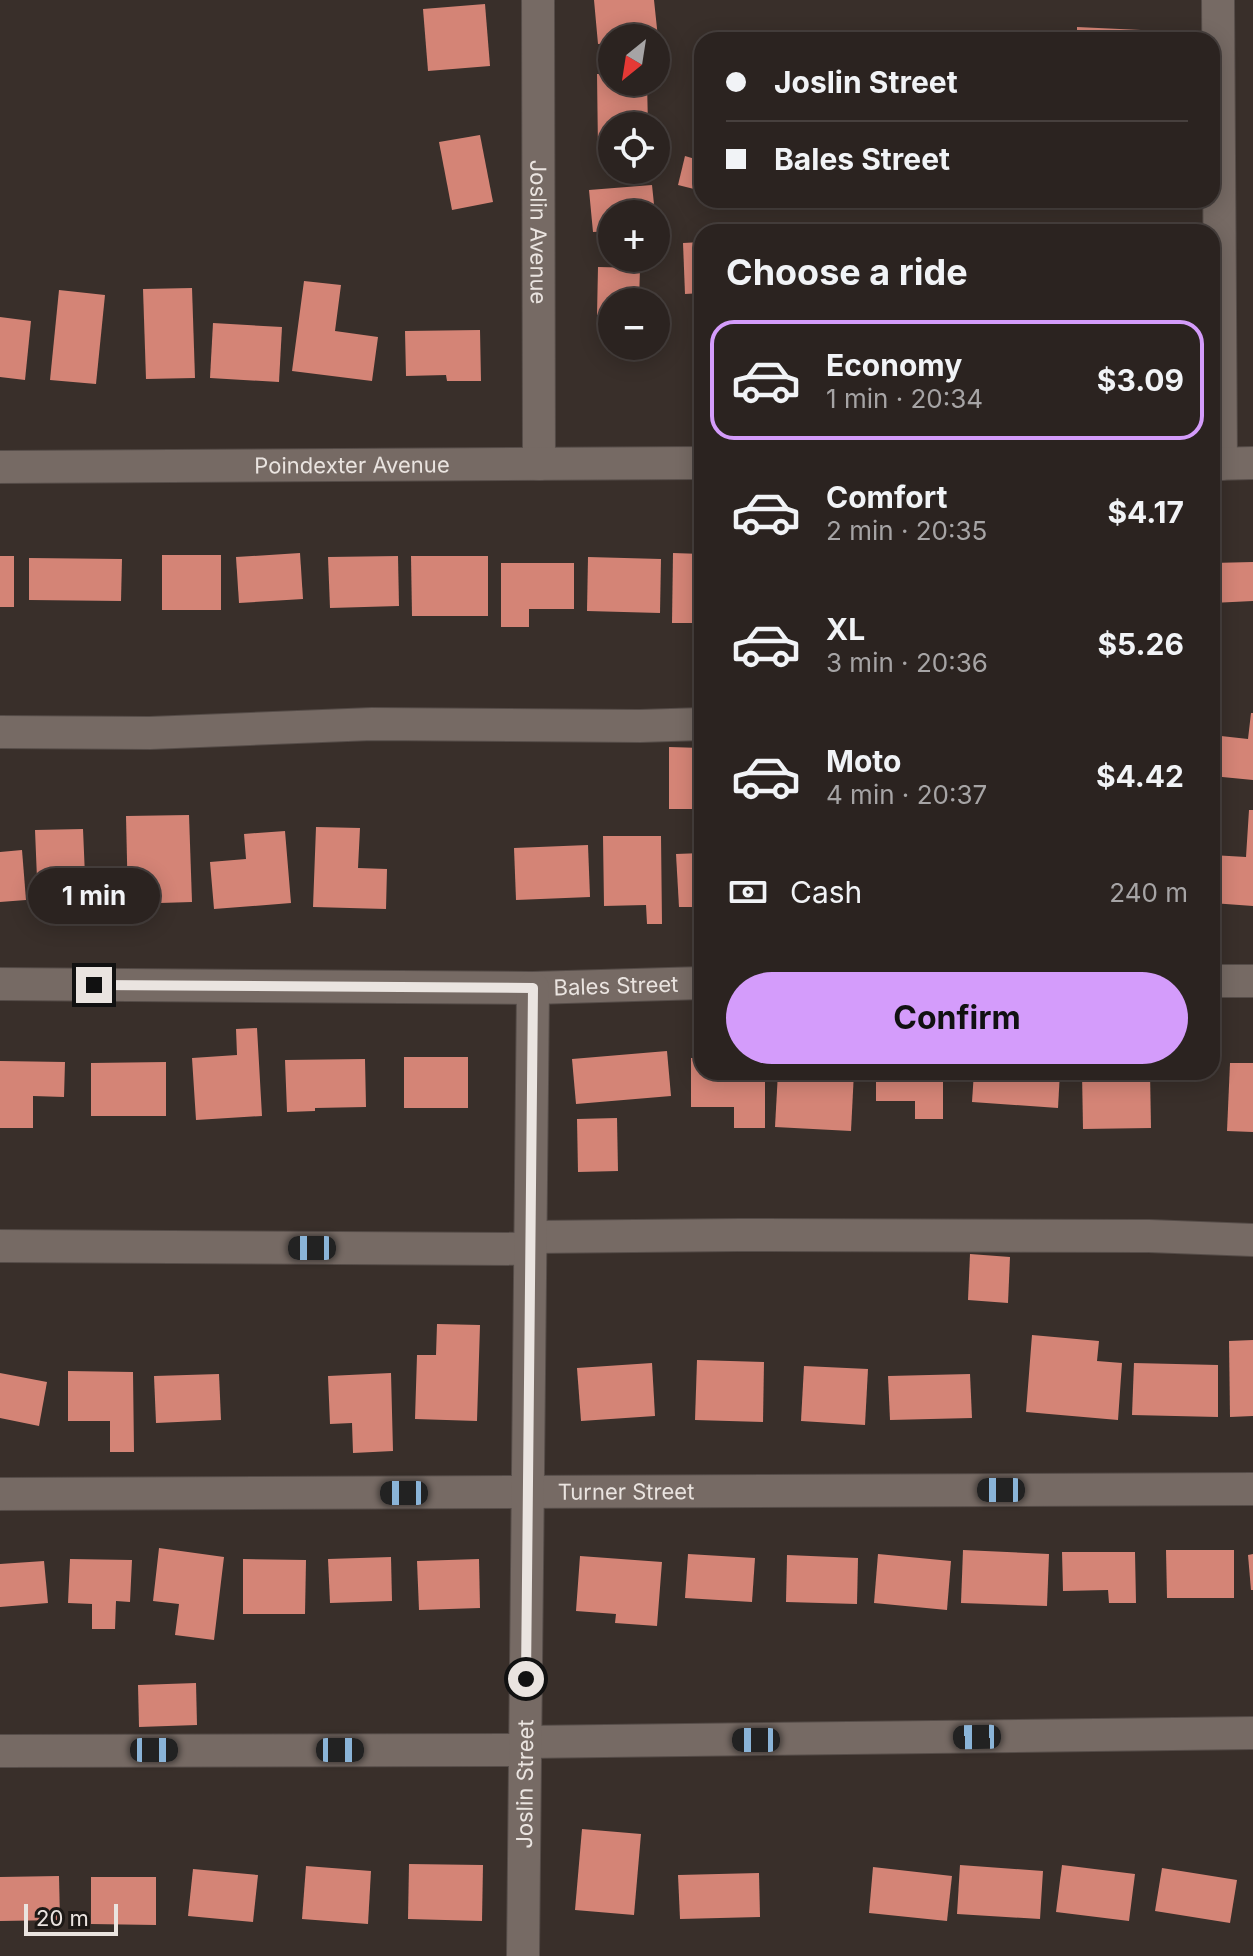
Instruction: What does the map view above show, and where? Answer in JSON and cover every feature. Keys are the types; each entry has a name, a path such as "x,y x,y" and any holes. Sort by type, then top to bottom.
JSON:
{"street":[{"name":"Joslin Avenue","path":"538,0 539,464"},
{"path":"1218,0 1218,32"},
{"name":"Poindexter Avenue","path":"0,467 694,463"},
{"path":"1220,464 1253,463"},
{"path":"0,732 150,733 372,724 694,724"},
{"path":"1220,981 1253,981"},
{"name":"Bales Street","path":"0,984 533,988 694,983"},
{"name":"Joslin Street","path":"523,1956 533,988"},
{"path":"0,1246 531,1243 722,1235 1149,1236 1253,1240"},
{"name":"Turner Street","path":"0,1494 1253,1489"},
{"path":"0,1751 525,1746 1253,1733"}],"building":[{"path":"594,0 654,0 657,24 598,24 598,44"},
{"path":"485,4 490,66 428,71 423,9"},
{"path":"1077,27 1141,30 1141,32 1077,32"},
{"path":"597,74 598,96 647,96 648,112 598,112 598,150"},
{"path":"480,135 493,202 452,210 439,142"},
{"path":"685,156 694,159 694,189 678,185"},
{"path":"652,185 654,200 598,200 598,232 593,232 589,190"},
{"path":"694,242 694,293 685,294 683,243"},
{"path":"598,267 598,272 640,272 639,288 598,288 597,315"},
{"path":"304,281 341,285 335,331 378,337 372,381 292,371"},
{"path":"192,288 195,378 146,379 143,289"},
{"path":"59,290 105,295 96,384 50,380"},
{"path":"0,317 31,321 25,380 0,377"},
{"path":"213,323 282,327 279,382 210,378"},
{"path":"480,330 481,381 447,381 446,375 406,376 405,331"},
{"path":"300,553 303,599 239,603 236,557"},
{"path":"673,553 694,554 694,623 672,623"},
{"path":"162,555 221,555 221,610 162,610"},
{"path":"0,556 14,556 14,607 0,607"},
{"path":"398,556 399,606 330,608 328,557"},
{"path":"411,556 488,556 488,616 412,616"},
{"path":"588,557 661,559 660,613 587,611"},
{"path":"29,558 122,559 121,601 29,600"},
{"path":"1253,562 1253,601 1220,603 1220,563"},
{"path":"501,563 574,563 574,609 529,609 529,627 501,627"},
{"path":"1253,713 1253,780 1220,777 1220,736 1248,739"},
{"path":"669,747 694,748 694,809 669,809"},
{"path":"1249,810 1253,810 1253,906 1220,904 1220,855 1246,857"},
{"path":"189,815 192,902 128,904 126,816"},
{"path":"316,827 360,828 358,868 387,869 386,909 313,907"},
{"path":"83,829 85,876 103,875 104,901 38,903 35,830"},
{"path":"285,831 291,903 214,909 210,862 246,859 244,834"},
{"path":"603,836 661,836 662,924 647,924 646,905 604,906"},
{"path":"588,845 590,897 516,900 514,848"},
{"path":"22,850 26,900 0,902 0,852"},
{"path":"694,853 694,907 679,907 676,854"},
{"path":"257,1028 262,1116 196,1120 192,1058 237,1055 236,1029"},
{"path":"667,1051 671,1096 576,1104 572,1059"},
{"path":"404,1057 468,1057 468,1108 404,1108"},
{"path":"691,1058 694,1058 694,1080 765,1080 765,1128 734,1128 734,1107 691,1107"},
{"path":"365,1059 366,1107 287,1112 285,1060"},
{"path":"0,1061 65,1062 64,1097 33,1096 33,1128 0,1128"},
{"path":"166,1062 166,1116 91,1116 91,1063"},
{"path":"1230,1063 1253,1063 1253,1132 1227,1131"},
{"path":"778,1080 854,1080 851,1131 775,1127"},
{"path":"876,1080 943,1080 943,1119 915,1119 915,1101 876,1101"},
{"path":"973,1080 1060,1080 1058,1108 972,1102"},
{"path":"1082,1080 1150,1080 1151,1128 1083,1129"},
{"path":"617,1118 618,1171 578,1172 577,1119"},
{"path":"970,1254 1010,1257 1008,1303 968,1300"},
{"path":"437,1324 480,1325 477,1421 415,1419 417,1355 436,1355"},
{"path":"1032,1335 1099,1341 1097,1361 1122,1363 1118,1420 1026,1412"},
{"path":"1253,1340 1253,1416 1230,1417 1229,1341"},
{"path":"697,1360 764,1362 763,1422 695,1420"},
{"path":"652,1363 655,1416 581,1421 577,1368"},
{"path":"1134,1363 1218,1365 1218,1417 1132,1415"},
{"path":"804,1366 868,1369 865,1425 801,1421"},
{"path":"68,1371 133,1372 134,1452 110,1452 110,1421 68,1421"},
{"path":"0,1373 47,1382 39,1426 0,1418"},
{"path":"391,1373 393,1451 353,1453 352,1423 330,1424 328,1376"},
{"path":"219,1374 221,1420 156,1423 154,1376"},
{"path":"970,1374 972,1418 890,1420 888,1376"},
{"path":"159,1548 224,1557 214,1640 175,1635 179,1604 153,1601"},
{"path":"963,1550 1049,1554 1047,1606 961,1603"},
{"path":"1166,1550 1234,1550 1234,1598 1167,1598"},
{"path":"1062,1552 1135,1552 1136,1603 1109,1603 1108,1590 1063,1591"},
{"path":"688,1554 755,1558 752,1602 685,1598"},
{"path":"878,1554 951,1561 947,1610 874,1603"},
{"path":"1253,1554 1253,1590 1251,1590 1248,1555"},
{"path":"787,1555 858,1558 857,1604 786,1602"},
{"path":"580,1556 662,1562 657,1626 615,1623 616,1614 576,1611"},
{"path":"391,1557 392,1601 330,1603 328,1559"},
{"path":"70,1559 132,1560 130,1602 116,1601 115,1629 92,1629 92,1604 68,1603"},
{"path":"243,1559 306,1560 305,1614 243,1614"},
{"path":"479,1559 480,1608 419,1610 417,1561"},
{"path":"44,1561 48,1603 0,1607 0,1564"},
{"path":"196,1683 197,1725 139,1727 138,1685"},
{"path":"582,1829 641,1834 634,1915 575,1910"},
{"path":"409,1864 483,1865 482,1921 408,1919"},
{"path":"960,1865 1043,1871 1040,1919 957,1914"},
{"path":"1062,1865 1135,1874 1129,1921 1056,1912"},
{"path":"306,1866 371,1871 368,1924 302,1919"},
{"path":"873,1867 952,1876 947,1921 869,1913"},
{"path":"1162,1868 1237,1880 1230,1923 1155,1911"},
{"path":"193,1869 258,1875 253,1922 188,1916"},
{"path":"759,1873 760,1917 680,1919 678,1875"},
{"path":"59,1876 60,1920 0,1921 0,1877"},
{"path":"91,1877 156,1877 156,1925 91,1924"}],"route":[{"path":"94,985 533,988 526,1679"}]}
